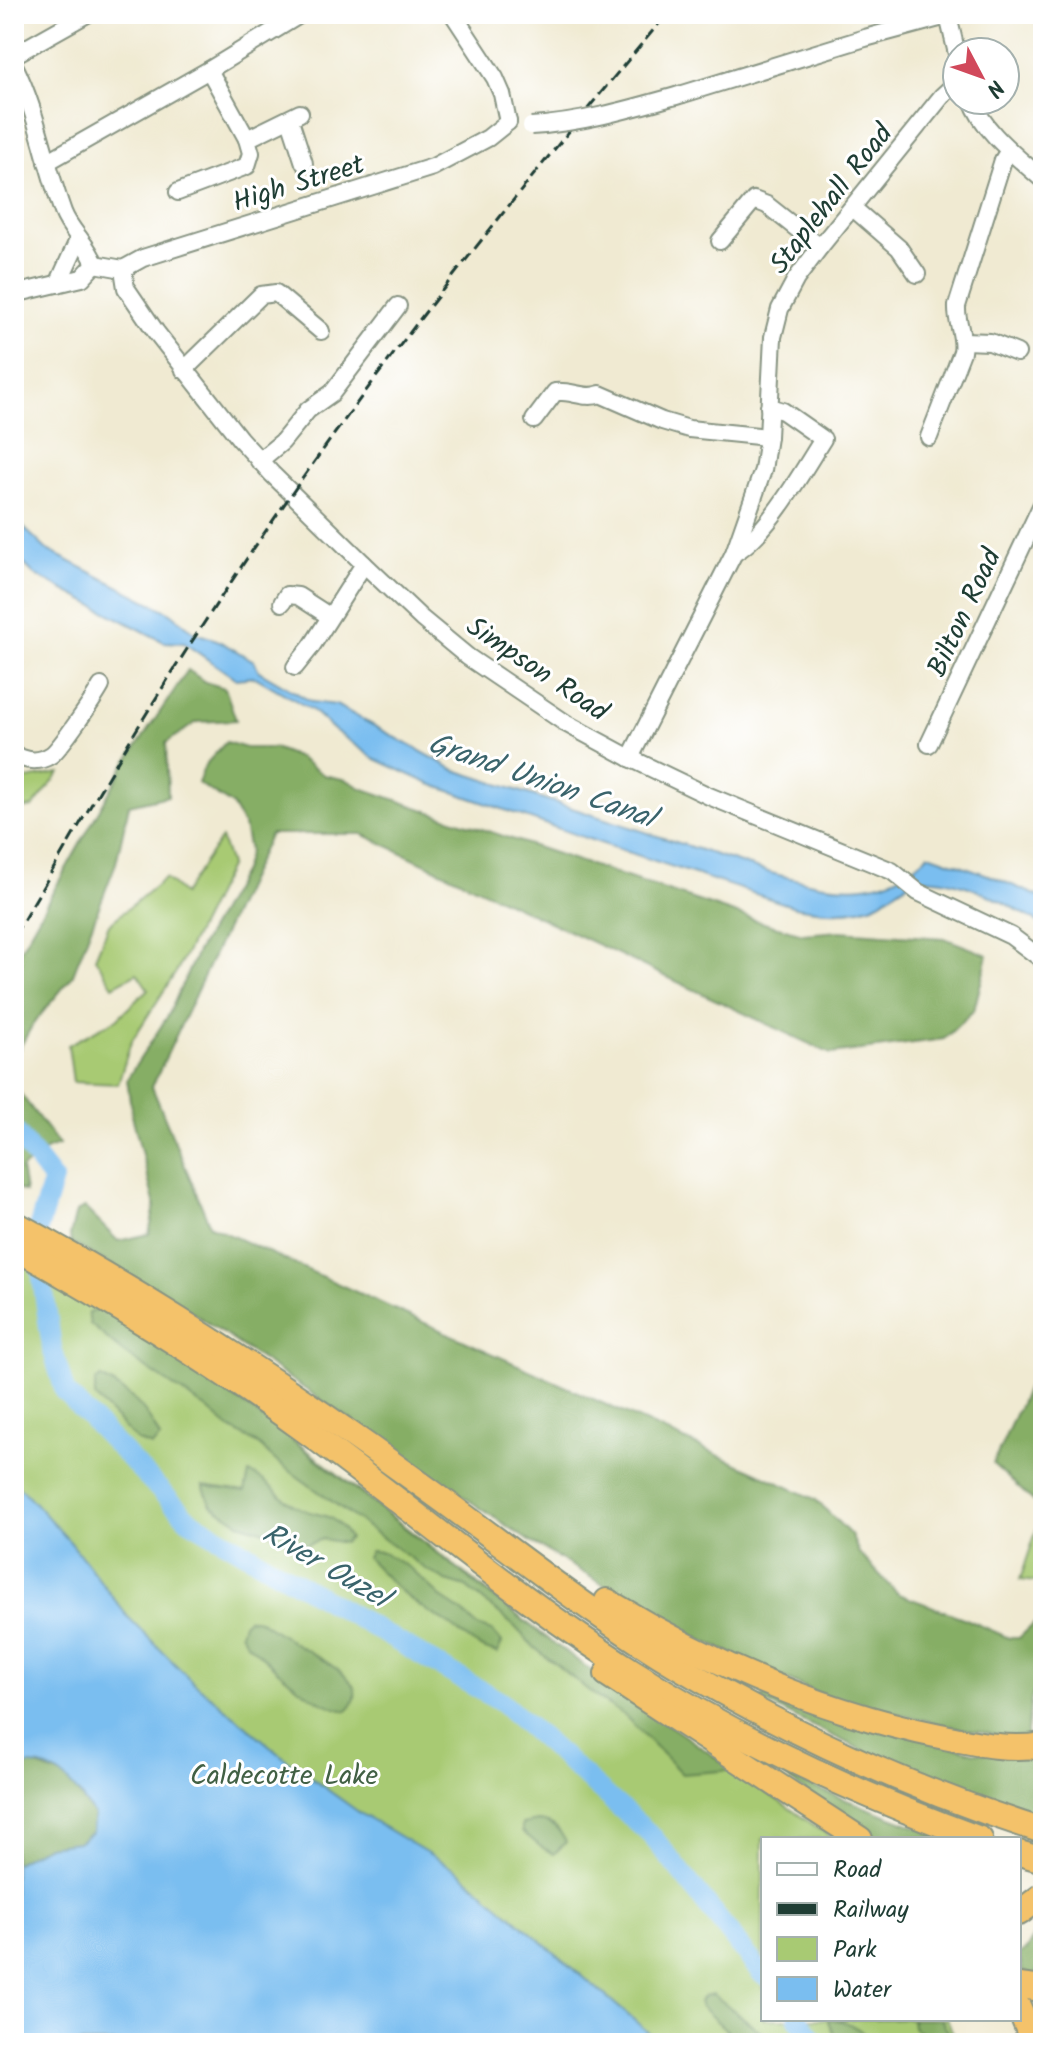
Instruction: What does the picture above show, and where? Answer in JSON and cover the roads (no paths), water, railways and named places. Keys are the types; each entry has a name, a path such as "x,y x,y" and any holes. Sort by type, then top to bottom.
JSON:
{"highway":[{"path":"14,1223 161,1332 349,1463 424,1523 633,1672 716,1719 836,1780 975,1837"},
{"path":"14,1247 80,1272 176,1317 417,1481 620,1628 739,1701 945,1797 1036,1828"},
{"path":"424,1523 481,1576 599,1668 857,1837"},
{"path":"506,1548 547,1564 636,1618 773,1685 903,1729 986,1745 1035,1746"},
{"path":"1021,1854 1043,1860"},
{"path":"1021,1912 1043,1895"},
{"path":"1021,1986 1043,1989"},
{"path":"1021,2013 1030,2043"}],"street":[{"path":"14,55 87,14"},
{"path":"47,162 301,14"},
{"path":"457,15 495,78 508,122 531,126 558,125 615,113 951,15 954,36"},
{"path":"14,65 33,112 66,219 92,253 95,264"},
{"path":"178,192 247,166 251,153 247,139 209,70"},
{"name":"Staplehall Road","path":"630,758 734,553 763,470 768,437 773,337 780,309 796,279 820,247 941,97"},
{"path":"247,139 295,116 304,163"},
{"path":"981,116 1009,150 1043,180"},
{"name":"High Street","path":"123,269 143,258 433,167 488,138 508,122"},
{"path":"929,437 964,341 956,318 957,306 1003,160 1009,150"},
{"path":"720,241 754,200 767,205 820,247"},
{"path":"853,208 899,248 917,274"},
{"path":"58,284 79,238"},
{"path":"95,264 123,269"},
{"path":"14,294 82,278 95,264"},
{"name":"Simpson Road","path":"123,269 126,288 184,370 259,461 422,619 493,675 567,724 630,758 709,796 892,871 918,892 1011,936 1043,960"},
{"path":"184,370 261,295 276,293 321,331"},
{"path":"259,461 282,442 308,410 332,393 398,306"},
{"path":"964,341 990,342 1017,353"},
{"path":"534,420 555,392 565,391 591,398 600,394 662,421 689,429 768,437"},
{"name":"Staplehall Road","path":"734,553 748,545 785,497 823,439 783,411 769,407"},
{"name":"Bilton Road","path":"929,744 1043,502"},
{"path":"295,667 364,564"},
{"path":"282,603 287,595 298,596 329,616"},
{"path":"14,754 22,759 38,761 52,755 101,686"}],"water":[{"path":"14,504 23,527 47,550 171,613 195,633 217,640 254,661 259,671 312,702 336,705 455,770 771,873 813,883 854,887 874,885 911,869 929,854 1040,897 1043,899 1043,925 985,894 938,879 912,882 880,902 860,909 827,911 795,907 430,784 375,759 312,710 255,677 236,679 184,643 164,642 35,575 14,554"},
{"name":"Caldecotte Lake","path":"14,1484 71,1543 128,1617 191,1680 293,1765 360,1813 460,1872 661,2043 14,2043 14,1864 47,1846 78,1842 92,1832 94,1815 70,1784 51,1770 28,1765 14,1768"}],"waterway":[{"name":"River Ouzel","path":"14,1130 53,1180 36,1236 52,1348 65,1392 188,1519 501,1702 652,1836 761,1972"},
{"name":"River Ouzel","path":"800,2021 817,2043"}],"railway":[{"path":"14,936 177,664 255,546 425,312 667,14"}],"water label":[{"name":"Grand Union Canal","path":"542,780"}]}
